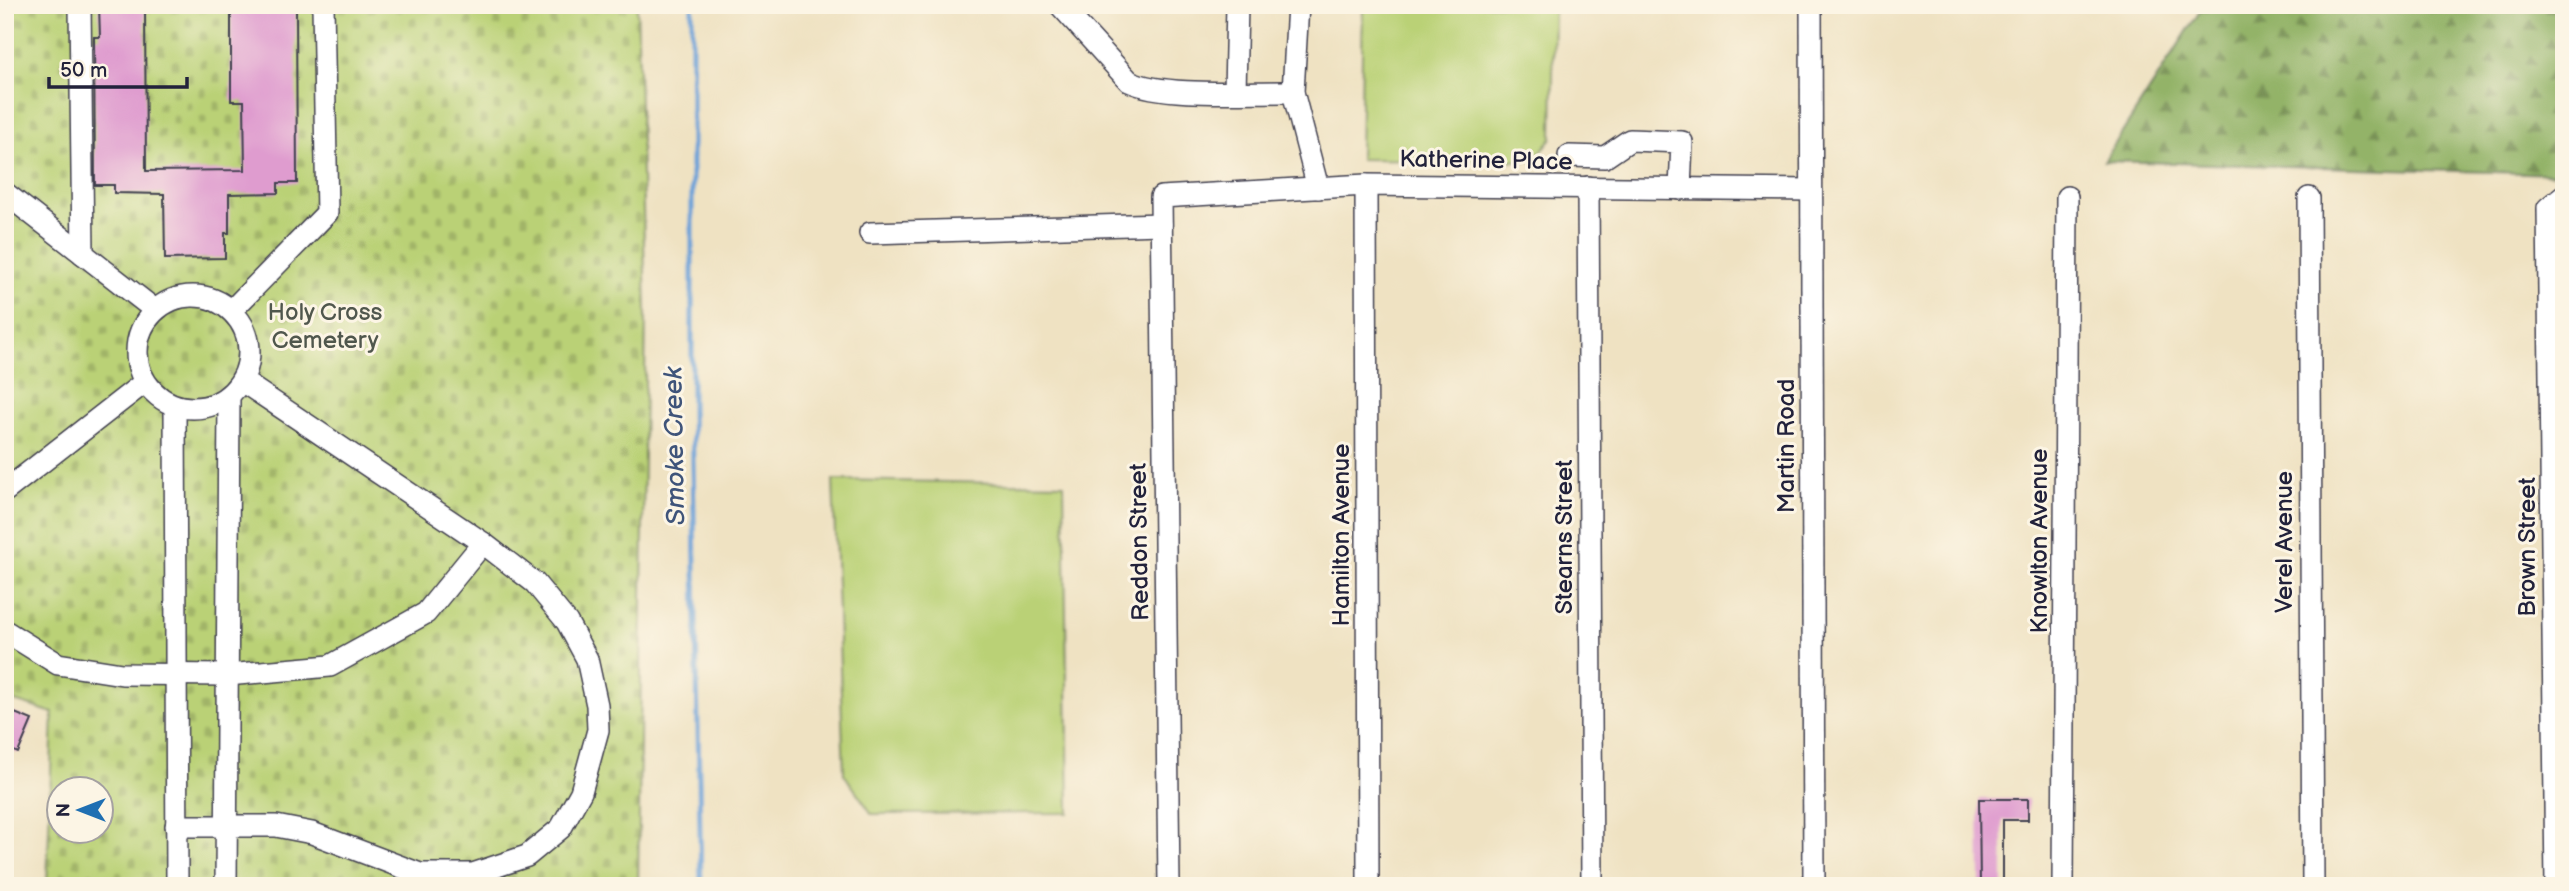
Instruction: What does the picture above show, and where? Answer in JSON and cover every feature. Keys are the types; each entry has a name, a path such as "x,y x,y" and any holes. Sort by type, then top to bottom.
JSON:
{"street":[{"path":"80,5 83,254"},
{"path":"232,310 327,213 323,5"},
{"path":"1060,5 1129,81 1143,88 1293,92"},
{"path":"1235,91 1237,5"},
{"path":"1298,5 1293,92 1318,188"},
{"name":"Martin Road","path":"1811,5 1814,886"},
{"path":"1569,156 1605,157 1630,140 1682,142 1680,189"},
{"name":"Katherine Place","path":"1161,197 1366,185 1811,190"},
{"name":"Hamilton Avenue","path":"1366,185 1368,886"},
{"name":"Stearns Street","path":"1588,187 1592,886"},
{"path":"5,193 155,310"},
{"name":"Reddon Street","path":"1161,197 1169,886"},
{"name":"Knowlton Avenue","path":"2063,886 2067,197"},
{"name":"Verel Avenue","path":"2309,198 2313,886"},
{"name":"Brown Street","path":"2556,202 2556,886"},
{"path":"870,233 1161,224"},
{"path":"190,295 215,300 232,310 245,330 249,349 247,369 235,388 212,405 192,409 175,406 158,397 145,382 137,364 137,342 144,324 155,310 171,299 190,295"},
{"path":"5,491 145,382"},
{"path":"176,826 276,826 312,833 420,874 473,874 527,856 561,828 580,792 598,730 597,705 587,659 567,622 535,583 482,543 235,388"},
{"path":"226,886 227,675 235,388"},
{"path":"175,406 177,886"},
{"path":"5,631 58,664 122,674 227,675 330,666 426,613 482,543"}],"green space":[{"name":"Holy Cross Cemetery","path":"5,5 637,5 646,310 638,886 47,886 48,846 116,846 116,776 51,776 53,713 5,698"},
{"path":"1363,5 1554,5 1552,138 1533,161 1360,159"},
{"path":"2204,5 2564,5 2564,174 2104,161"},
{"path":"833,480 1064,484 1069,813 872,814 844,774"}],"building":[{"path":"99,5 145,5 146,171 245,170 244,101 231,101 231,5 296,5 297,183 278,183 278,193 229,194 229,233 225,233 225,258 165,259 164,194 114,193 114,185 95,185 94,37 100,37"},
{"path":"5,709 32,720 18,753 5,747"},
{"path":"1979,799 2028,799 2028,820 2003,820 2003,886 1980,886"}],"waterway":[{"name":"Smoke Creek","path":"692,5 692,408 701,886"}]}
